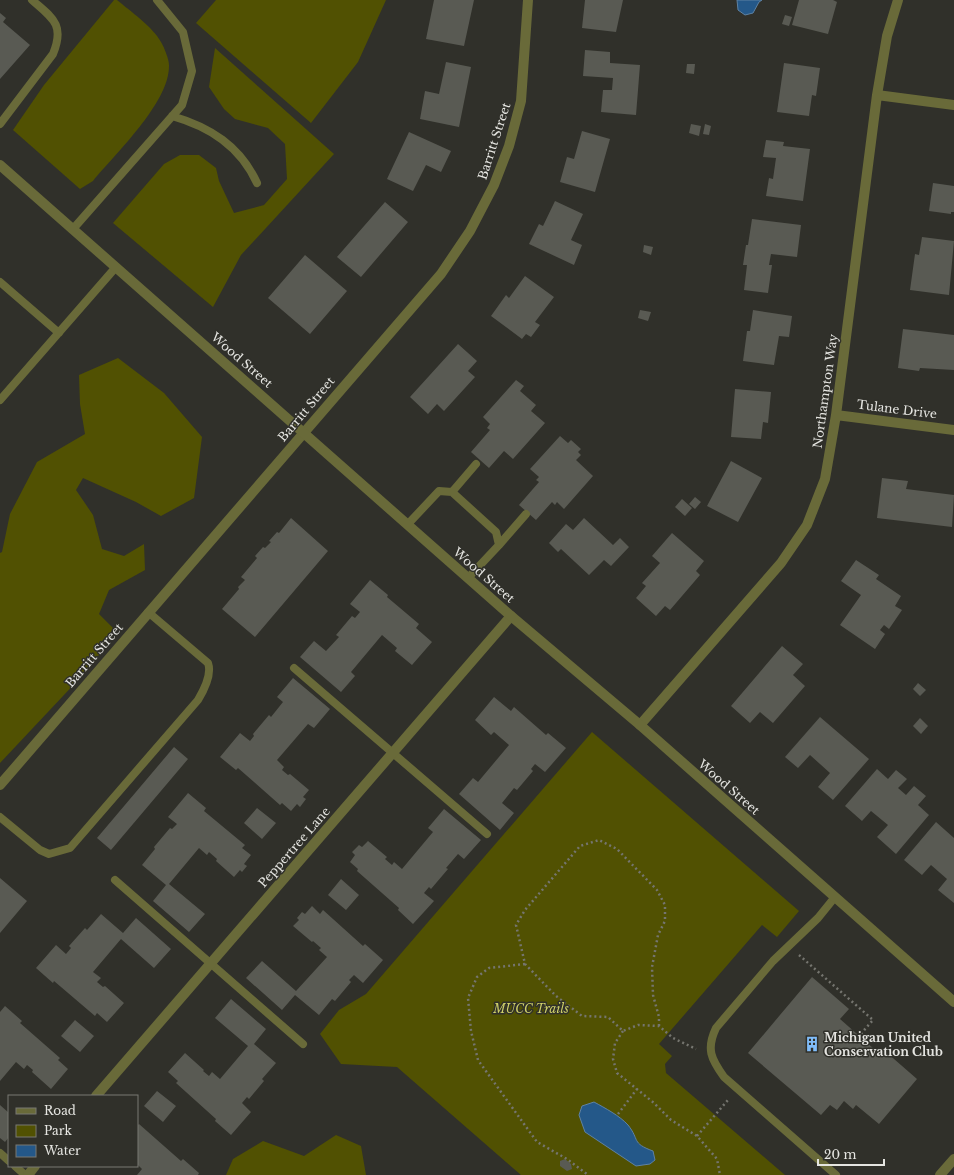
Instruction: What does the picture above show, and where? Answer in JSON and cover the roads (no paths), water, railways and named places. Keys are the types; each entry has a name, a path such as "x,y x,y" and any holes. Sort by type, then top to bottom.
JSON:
{"street":[{"name":"Barritt Street","path":"0,785 441,274 470,231 494,185 509,146 521,101 528,0"},
{"name":"Northampton Way","path":"640,725 782,563 807,525 825,479 836,415 877,95 887,36 898,0"},
{"path":"877,95 954,105"},
{"name":"Wood Street","path":"0,165 511,616 640,725 954,1002"},
{"name":"Tulane Drive","path":"836,415 954,430"},
{"name":"Peppertree Lane","path":"97,1095 511,616"},
{"path":"940,1175 954,1159"},
{"path":"26,1175 34,1167"}],"lane":[{"path":"0,124 53,54 58,44 59,30 54,18 32,0"},
{"path":"73,229 182,105 192,71 183,32 158,0"},
{"path":"172,116 203,128 234,147 244,158 257,183"},
{"path":"0,400 116,267"},
{"path":"0,282 58,333"},
{"path":"452,492 476,464"},
{"path":"408,524 439,492 452,492 496,532 499,545"},
{"path":"468,578 526,514"},
{"path":"0,817 40,850 49,854 70,848 198,700 203,693 210,669 208,663 148,612"},
{"path":"294,668 487,834"},
{"path":"115,880 303,1044"},
{"path":"835,897 818,918 788,946 716,1028 711,1039 711,1055 715,1065 724,1077 836,1175"},
{"path":"0,1153 8,1160"},
{"path":"16,1167 26,1175"}],"water":[{"path":"737,0 762,0 759,2 753,13 745,15 738,10"},
{"path":"594,1102 621,1118 632,1130 637,1141 642,1146 653,1151 655,1160 650,1164 636,1166 585,1132 579,1115 582,1106"}],"place":[{"name":"Michigan United Conservation Club","path":"812,1044"}],"park label":[{"name":"MUCC Trails","path":"531,1008"}]}
